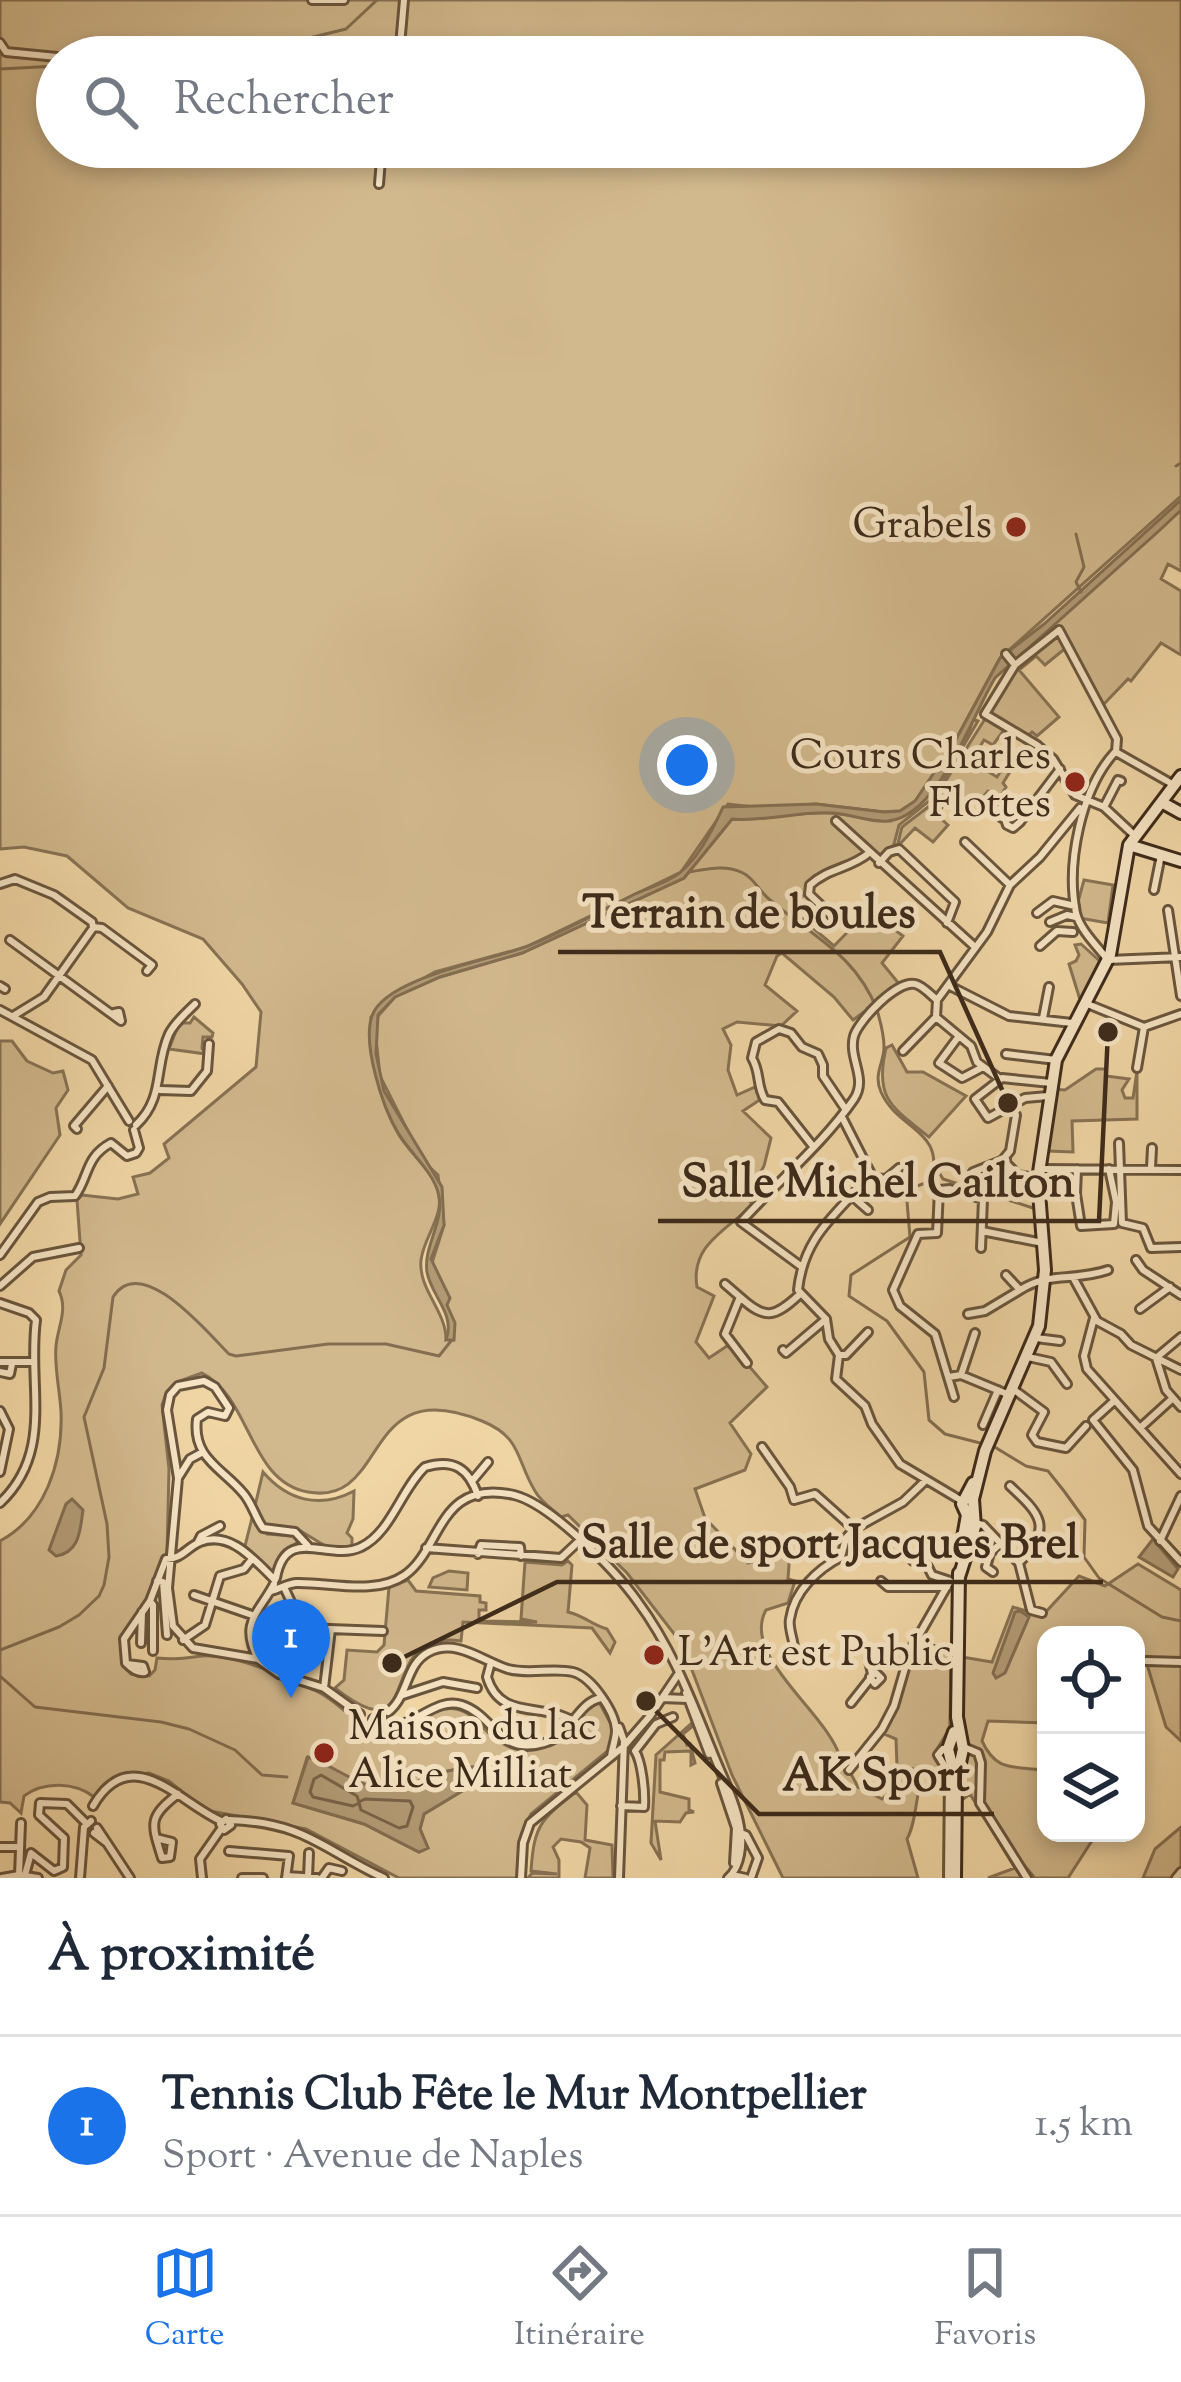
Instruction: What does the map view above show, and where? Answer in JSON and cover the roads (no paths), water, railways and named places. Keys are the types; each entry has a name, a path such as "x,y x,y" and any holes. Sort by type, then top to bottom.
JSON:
{"street":[{"path":"312,0 344,0"},
{"path":"401,36 404,0"},
{"path":"0,44 10,53 36,55"},
{"path":"379,184 380,168"},
{"path":"1108,961 1078,920 1076,906 1086,800 1102,766 1116,752 1118,739 1059,630 1014,663 985,714 1032,741 1076,795 1086,800 1104,807 1131,840 1181,861"},
{"path":"1006,654 1014,663"},
{"path":"983,1426 1036,1338 1045,1278 1038,1174 1056,1060 1108,961 1131,840 1177,781 1116,752"},
{"path":"1002,818 1013,828 1021,822 1060,770"},
{"path":"1104,807 1121,781"},
{"path":"903,1051 936,1017 937,1000 975,947 1010,885 1040,857 1086,800"},
{"path":"1163,802 1180,809"},
{"path":"836,821 975,947"},
{"path":"965,842 1010,885"},
{"path":"879,863 899,849 955,902 947,923"},
{"path":"832,916 808,894 809,885 823,873 869,853"},
{"path":"1154,890 1161,855"},
{"path":"0,884 15,879 54,895 152,965 147,971"},
{"path":"1037,913 1053,901 1076,906"},
{"path":"1168,910 1181,996"},
{"path":"1050,922 1066,915 1076,917"},
{"path":"13,1016 44,998 93,927"},
{"path":"1040,946 1057,931 1073,932"},
{"path":"10,940 114,1013"},
{"path":"1108,961 1177,958"},
{"path":"802,1267 741,1222 843,1113 860,1087 854,1037 875,1007 909,983 937,1000"},
{"path":"949,985 1009,1016 1072,1023"},
{"path":"1043,1018 1049,987"},
{"path":"1084,1003 1144,1027 1181,1014"},
{"path":"132,1125 147,1114 159,1090 170,1033 195,1004"},
{"path":"0,1010 86,1054 132,1125 139,1148 124,1155 111,1143 104,1146 83,1172 82,1188 75,1196 38,1202 0,1255"},
{"path":"936,1017 971,1046 975,1060 1000,1079 1033,1081 1049,1090"},
{"path":"1137,1068 1144,1027"},
{"path":"813,1146 778,1102 765,1100 759,1090 761,1073 752,1058 756,1042 779,1029 818,1054 823,1076 865,1160 869,1178"},
{"path":"938,1063 959,1036"},
{"path":"159,1090 191,1091 207,1072 209,1044"},
{"path":"926,1053 962,1078 984,1066"},
{"path":"1006,1054 1056,1060"},
{"path":"1000,1079 975,1099 988,1118 1049,1090"},
{"path":"1031,1096 1033,1081"},
{"path":"77,1129 74,1126 109,1086"},
{"path":"1004,1161 1016,1115"},
{"path":"1119,1143 1123,1222 1143,1228 1151,1248 1181,1247"},
{"path":"1151,1169 1152,1148"},
{"path":"1004,1161 1018,1175 1077,1169 1181,1170"},
{"path":"973,1172 1004,1161"},
{"path":"869,1178 886,1179 899,1168"},
{"path":"1077,1169 1081,1226 1099,1227 1114,1224 1116,1202 1109,1169"},
{"path":"800,1295 802,1267 816,1232 869,1178"},
{"path":"954,1397 935,1334 900,1306 893,1289 910,1244 918,1234 937,1233 939,1190 982,1199 981,1248"},
{"path":"851,1195 868,1210"},
{"path":"981,1231 1043,1243"},
{"path":"0,1286 33,1257 79,1248"},
{"path":"1136,1261 1181,1295"},
{"path":"968,1314 985,1311 1045,1278 1074,1279 1108,1270"},
{"path":"1006,1275 1020,1290"},
{"path":"1074,1279 1094,1318 1131,1345 1181,1370"},
{"path":"724,1284 759,1315 766,1316 800,1295"},
{"path":"1140,1309 1170,1287"},
{"path":"800,1295 826,1319 829,1340 839,1355 836,1379 865,1406 893,1456 983,1525 1018,1563 1031,1610 1042,1612"},
{"path":"740,1297 725,1334 747,1363"},
{"path":"0,1304 34,1317 32,1362 38,1413 24,1472 0,1503"},
{"path":"1094,1318 1083,1361 1181,1474"},
{"path":"782,1351 786,1353 826,1319"},
{"path":"839,1355 847,1355 868,1332"},
{"path":"961,1375 975,1333"},
{"path":"1156,1358 1181,1336"},
{"path":"1036,1338 1060,1341"},
{"path":"1028,1357 1051,1362 1066,1384"},
{"path":"1156,1358 1162,1381 1181,1407"},
{"path":"0,1362 32,1362"},
{"path":"0,1372 10,1374 12,1364"},
{"path":"949,1377 961,1375 1006,1391 1044,1412 1032,1435 1037,1442 1066,1448 1086,1426"},
{"path":"308,1546 295,1532 263,1528 244,1493 211,1466 203,1452 197,1440 197,1419 208,1412 225,1416 229,1412 224,1398 209,1383 194,1380 174,1390 167,1420 178,1478 169,1614 183,1640 201,1651 258,1659 279,1674 324,1688 360,1714 401,1727 438,1706 455,1704 470,1709 497,1736 529,1746 556,1739 574,1722 590,1684"},
{"path":"952,1878 958,1749 954,1582 978,1475 1006,1391"},
{"path":"1141,1427 1173,1398"},
{"path":"1114,1401 1093,1420 1133,1470 1148,1526 1181,1562"},
{"path":"0,1411 9,1429 0,1472"},
{"path":"762,1447 790,1486 794,1500 815,1494 854,1529"},
{"path":"178,1478 190,1459 203,1452"},
{"path":"473,1480 488,1462"},
{"path":"303,1628 280,1584 278,1568 289,1554 308,1546 336,1552 362,1547 379,1533 425,1467 456,1465 473,1480 478,1496"},
{"path":"794,1649 788,1622 818,1569 841,1557 854,1529 903,1502 925,1481"},
{"path":"1010,1486 1041,1521 1018,1563"},
{"path":"198,1542 229,1542 280,1584 387,1583 408,1573 443,1519 478,1496 528,1498 607,1566 640,1604 679,1673 732,1813 736,1836 731,1877"},
{"path":"1160,1541 1181,1496"},
{"path":"127,1664 124,1639 150,1601 166,1559 179,1558 201,1536 220,1526"},
{"path":"425,1548 563,1558 579,1541"},
{"path":"993,1572 986,1567 990,1553 1000,1544"},
{"path":"183,1640 205,1625 220,1576 244,1569 252,1559"},
{"path":"913,1561 927,1565 932,1575 954,1582"},
{"path":"157,1581 163,1582 166,1635"},
{"path":"881,1581 888,1587 954,1582"},
{"path":"849,1771 882,1729 910,1651 954,1582"},
{"path":"258,1659 251,1639 252,1615 280,1584"},
{"path":"194,1595 252,1615"},
{"path":"150,1601 154,1651"},
{"path":"141,1643 142,1612"},
{"path":"292,1638 294,1628 383,1631"},
{"path":"324,1688 331,1629"},
{"path":"381,1718 404,1695 414,1666 431,1650 458,1648 530,1672 572,1672 590,1684 617,1729 622,1747 619,1878"},
{"path":"868,1657 871,1676"},
{"path":"1146,1661 1181,1662"},
{"path":"490,1662 487,1677 502,1702 520,1710 553,1711 574,1722"},
{"path":"620,1806 644,1807 642,1762 635,1750 679,1673"},
{"path":"851,1703 871,1676 879,1674 881,1680 899,1688"},
{"path":"404,1695 443,1682 477,1688"},
{"path":"662,1699 686,1695"},
{"path":"686,1695 733,1801 741,1833 731,1877"},
{"path":"585,1703 601,1698"},
{"path":"521,1878 530,1822 611,1757 640,1727 673,1717"},
{"path":"617,1729 640,1727"},
{"path":"611,1757 617,1729"},
{"path":"952,1878 949,1773 938,1755 958,1749 977,1754 980,1804 1027,1878"},
{"path":"80,1815 92,1809 111,1786 130,1778 159,1780 225,1825 258,1823 314,1837 384,1878"},
{"path":"156,1838 155,1813 179,1793"},
{"path":"22,1875 31,1853 54,1871 63,1867 64,1838 39,1815 40,1803 65,1803 107,1843 130,1878"},
{"path":"80,1878 92,1809"},
{"path":"21,1823 22,1875"},
{"path":"202,1878 200,1858 225,1825"},
{"path":"731,1877 748,1878 758,1858 741,1833"},
{"path":"0,1846 20,1847"},
{"path":"229,1851 289,1856 286,1877 320,1878 328,1868 342,1871"},
{"path":"308,1877 309,1853"},
{"path":"2,1878 38,1878"},
{"path":"242,1878 263,1878"}],"water":[{"path":"1181,500 1181,510 995,678 938,784 906,815 888,821 833,813 732,819 684,878 522,953 440,977 395,997 378,1015 376,1054 384,1091 442,1187 444,1225 431,1259 450,1298 447,1305 455,1323 454,1340 446,1340 448,1322 427,1272 439,1213 438,1192 397,1131 380,1092 370,1028 381,1002 418,980 528,946 674,877 696,856 723,807 816,804 900,811 915,801 954,743 1000,658"},
{"path":"72,1499 83,1510 79,1532 70,1550 56,1556 49,1550"},
{"path":"1153,1539 1178,1569 1173,1577 1139,1557"},
{"path":"1015,1612 1029,1617 1005,1673 996,1678 993,1673"},
{"path":"308,1757 383,1789 400,1789 458,1769 486,1767 488,1772 424,1814 420,1829 428,1848 419,1852 364,1824 293,1803"}],"waterway":[{"path":"317,36 346,29 377,0"},
{"path":"0,69 36,67"},
{"path":"1176,466 1181,463"},
{"path":"1076,534 1084,567 1076,582 1081,592"},
{"path":"689,872 723,868 747,875 769,899 845,960 868,991 883,1038 881,1092 926,1140 934,1164 931,1181 906,1190 910,1237 851,1275 849,1296 887,1321 924,1372 929,1420 945,1434 984,1444"},
{"path":"937,1169 943,1179 1033,1208"},
{"path":"0,1650 79,1615 104,1585 109,1557 107,1524 84,1417 104,1368 113,1297 125,1286 156,1289 236,1356 328,1344 386,1344 439,1356 451,1341"},
{"path":"993,1446 1026,1466 1048,1471 1085,1520 1084,1557 1099,1578 1162,1617 1181,1621"},
{"path":"942,1766 935,1755 950,1729 952,1649"},
{"path":"0,1676 35,1707 189,1729 235,1750 262,1775 287,1777"}],"place":[{"name":"Grabels","path":"1016,527"},
{"name":"Cours Charles Flottes","path":"1075,782"},
{"name":"Salle Michel Cailton","path":"1108,1032"},
{"name":"Terrain de boules","path":"1008,1103"},
{"name":"L'Art est Public","path":"654,1655"},
{"name":"Salle de sport Jacques Brel","path":"392,1663"},
{"name":"Tennis Club Fête le Mur Montpellier","path":"291,1698"},
{"name":"AK Sport","path":"646,1701"},
{"name":"Maison du lac Alice Milliat","path":"324,1753"}]}
